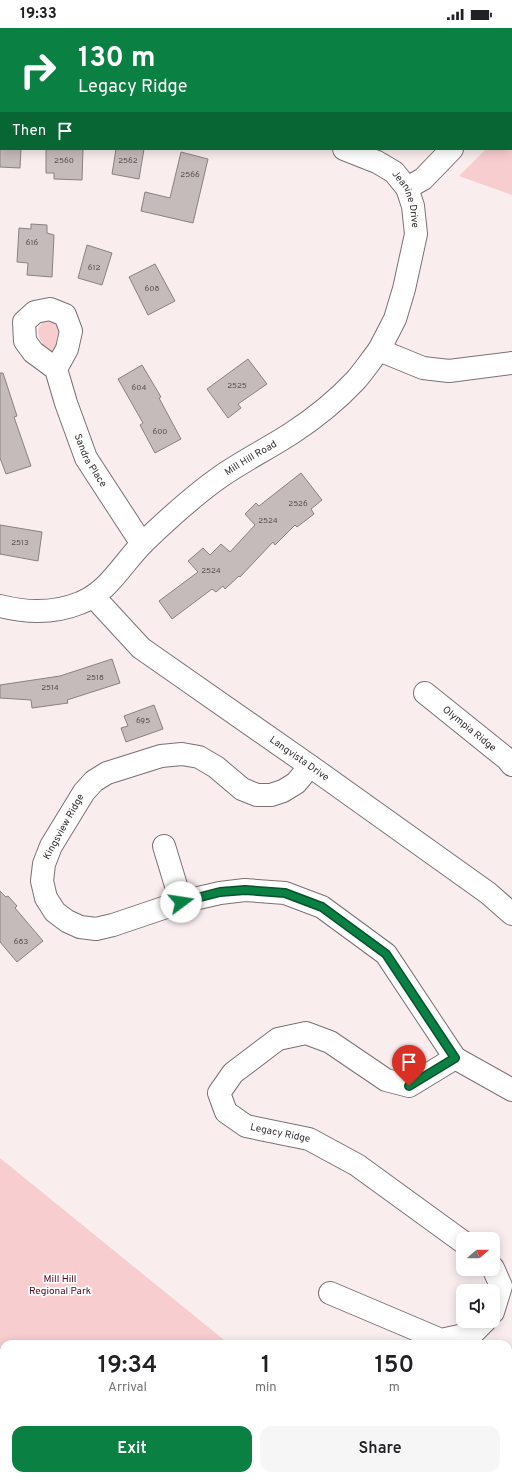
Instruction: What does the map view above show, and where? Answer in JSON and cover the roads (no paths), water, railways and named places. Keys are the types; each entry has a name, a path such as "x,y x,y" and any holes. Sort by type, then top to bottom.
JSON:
{"street":[{"name":"Jeanine Drive","path":"347,150 377,162 394,172 407,188 413,206 416,234 404,289 395,319 379,350"},
{"path":"407,188 423,179 451,150"},
{"path":"379,350 423,368 449,371 512,363"},
{"name":"Mill Hill Road","path":"0,606 18,611 40,612 80,603 93,596 113,578 142,544 182,506 220,476 293,432 325,408 355,381 379,350"},
{"name":"Sandra Place","path":"56,369 66,403 86,458 142,544"},
{"name":"Langvista Drive","path":"93,596 142,648 488,893 512,914"},
{"name":"Olympia Ridge","path":"425,693 507,759 512,765"},
{"name":"Kingsview Ridge","path":"310,766 296,784 271,795 257,795 242,789 216,767 199,757 182,754 161,756 107,773 89,786 73,808 51,846 44,864 42,881 46,898 55,912 67,921 80,927 96,929 181,902 220,892 245,890 285,893 322,907 386,954 455,1058 512,1090"},
{"path":"164,846 181,902"},
{"name":"Legacy Ridge","path":"455,1058 409,1086 386,1080 330,1042 306,1033 278,1039 233,1073 220,1093 226,1112 246,1126 309,1139 356,1165 456,1237"},
{"path":"497,1276 501,1286 500,1289"},
{"path":"330,1293 441,1340 473,1333 478,1328"}],"park label":[{"name":"Mill Hill Regional Park","path":"60,1284"}]}
